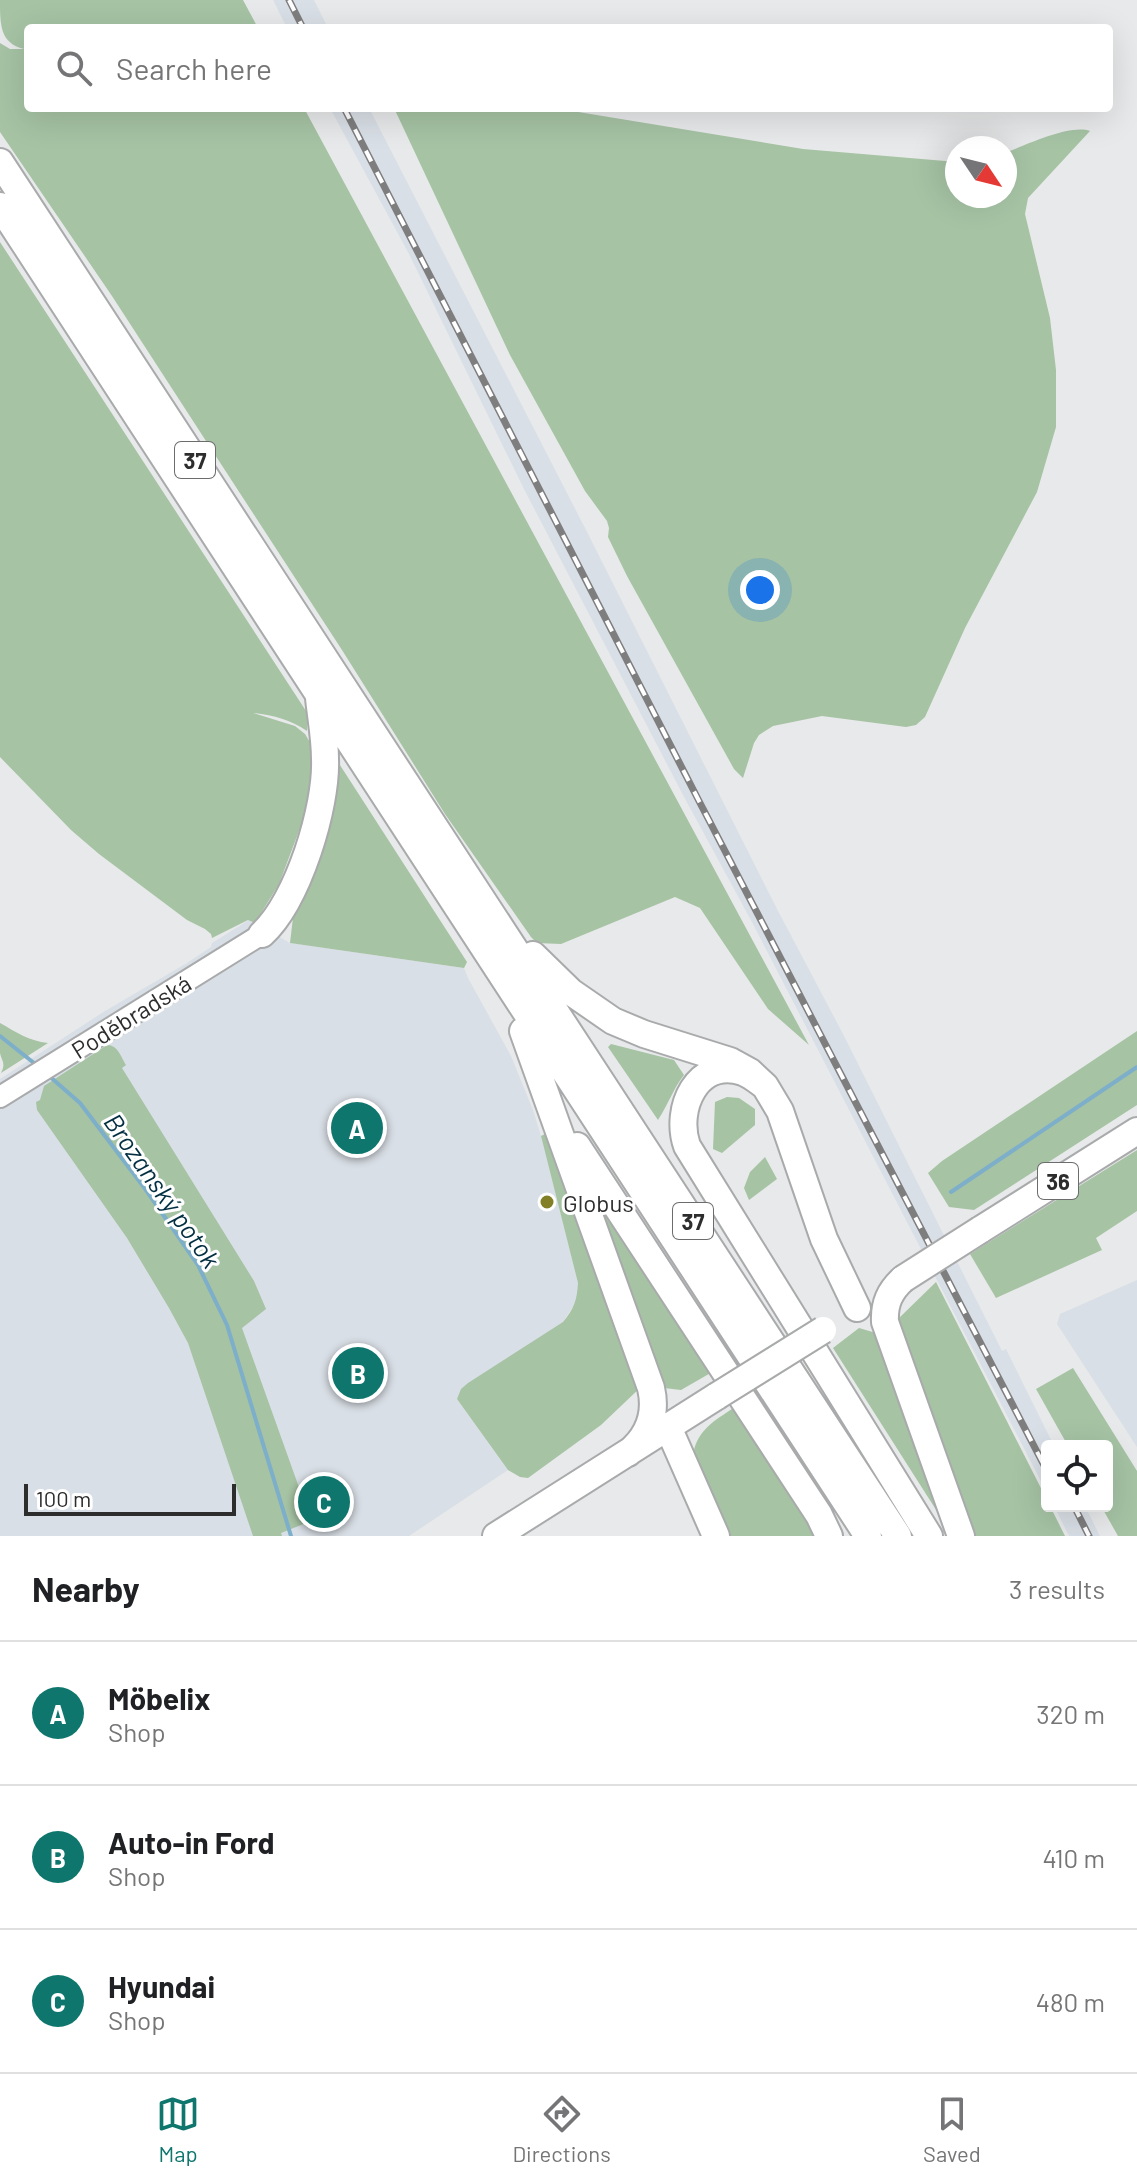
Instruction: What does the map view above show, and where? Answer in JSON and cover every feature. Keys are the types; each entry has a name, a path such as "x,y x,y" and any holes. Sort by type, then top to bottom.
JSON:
{"main road":[{"name":"37","path":"0,162 898,1536"},
{"name":"37","path":"0,206 868,1536"},
{"path":"262,934 289,898 320,813 325,760 318,690"},
{"path":"488,906 571,992 598,1013 628,1028 730,1061 750,1072 765,1086 780,1111 824,1239 857,1308"},
{"path":"498,971 553,1110 652,1394 653,1413 648,1427 640,1442 628,1453"},
{"path":"765,1086 739,1071 723,1071 705,1077 692,1090 684,1107 682,1127 687,1146 929,1536"},
{"path":"553,1110 819,1515 829,1536"},
{"name":"36","path":"496,1536 1137,1131"},
{"path":"903,1279 888,1298 885,1322 961,1536"},
{"path":"668,1427 716,1536"},
{"path":"628,1453 658,1451 684,1465"}],"street":[{"name":"Poděbradská","path":"0,1097 262,934"}],"shaded area":[{"path":"273,0 314,0 326,24 285,24"},
{"path":"332,112 371,112 1002,1351 1006,1349 1051,1440 1041,1440 1041,1481 753,924 524,489 409,254"},
{"path":"249,920 290,943 464,968 511,1056 533,1110 578,1283 578,1299 563,1322 457,1399 508,1470 409,1536 0,1536 0,1079 105,1011 187,963"},
{"path":"1137,1280 1137,1447 1057,1324 1060,1314"},
{"path":"1057,1512 1088,1512 1100,1536 1069,1536"}],"green space":[{"path":"0,0 243,0 256,24 24,24 24,49 6,37 0,17"},
{"path":"0,43 10,49 24,49 24,112 306,112 809,1045 768,1009 700,908 675,897 561,944 537,943 531,937 445,814 112,296 0,132"},
{"path":"396,112 578,112 803,149 945,161 945,208 1017,208 1017,148 1071,130 1090,131 1028,198 1025,214 1050,318 1056,370 1056,427 1037,492 965,628 925,717 916,725 906,727 822,716 773,726 759,735 754,743 743,778 734,769 627,576 608,537 607,521 585,491 510,355"},
{"path":"0,242 308,714 307,731 282,719 253,713 295,726 305,734 311,744 314,770 305,815 279,884 255,923 248,920 212,938 205,929 187,920 99,854 71,830 0,757"},
{"path":"338,762 467,962 464,968 290,943 294,909 336,788"},
{"path":"0,1023 29,1038 48,1043 1,1073"},
{"path":"1137,1031 1137,1105 974,1210 949,1207 928,1173"},
{"path":"611,1044 674,1060 684,1075 658,1120 608,1047"},
{"path":"107,1045 114,1047 121,1055 126,1065 122,1068 254,1281 266,1309 242,1328 311,1521 281,1533 282,1536 253,1536 188,1343 127,1238 37,1110 36,1102 40,1100 44,1086"},
{"path":"727,1097 739,1098 755,1109 755,1125 722,1153 713,1149 715,1102"},
{"path":"548,1135 642,1386 601,1425 528,1478 508,1470 457,1399 468,1383 563,1322 574,1304 578,1283 541,1136"},
{"path":"1137,1150 1137,1211 1096,1238 1102,1250 996,1298 970,1254"},
{"path":"765,1157 777,1179 749,1200 744,1188 750,1172"},
{"path":"580,1165 714,1371 681,1390 664,1388"},
{"path":"936,1282 1041,1488 1041,1512 1053,1512 1065,1536 970,1536 897,1320"},
{"path":"859,1328 876,1333 940,1516 833,1348"},
{"path":"1073,1368 1137,1471 1137,1536 1118,1536 1104,1512 1113,1512 1113,1440 1065,1440 1036,1389"},
{"path":"736,1406 820,1536 725,1536 694,1450 705,1429"}],"waterway":[{"name":"Brozanský potok","path":"0,1036 39,1067"},
{"path":"951,1192 1137,1067"},
{"name":"Brozanský potok","path":"48,1075 80,1103 198,1265 227,1325 291,1536"}],"railway":[{"path":"289,0 301,24"},
{"path":"346,112 1041,1459"},
{"path":"1077,1512 1089,1536"}],"place":[{"name":"Möbelix","path":"357,1128"},
{"name":"Globus","path":"547,1202"},
{"name":"Auto-in Ford","path":"358,1373"},
{"name":"Hyundai","path":"324,1502"}]}
